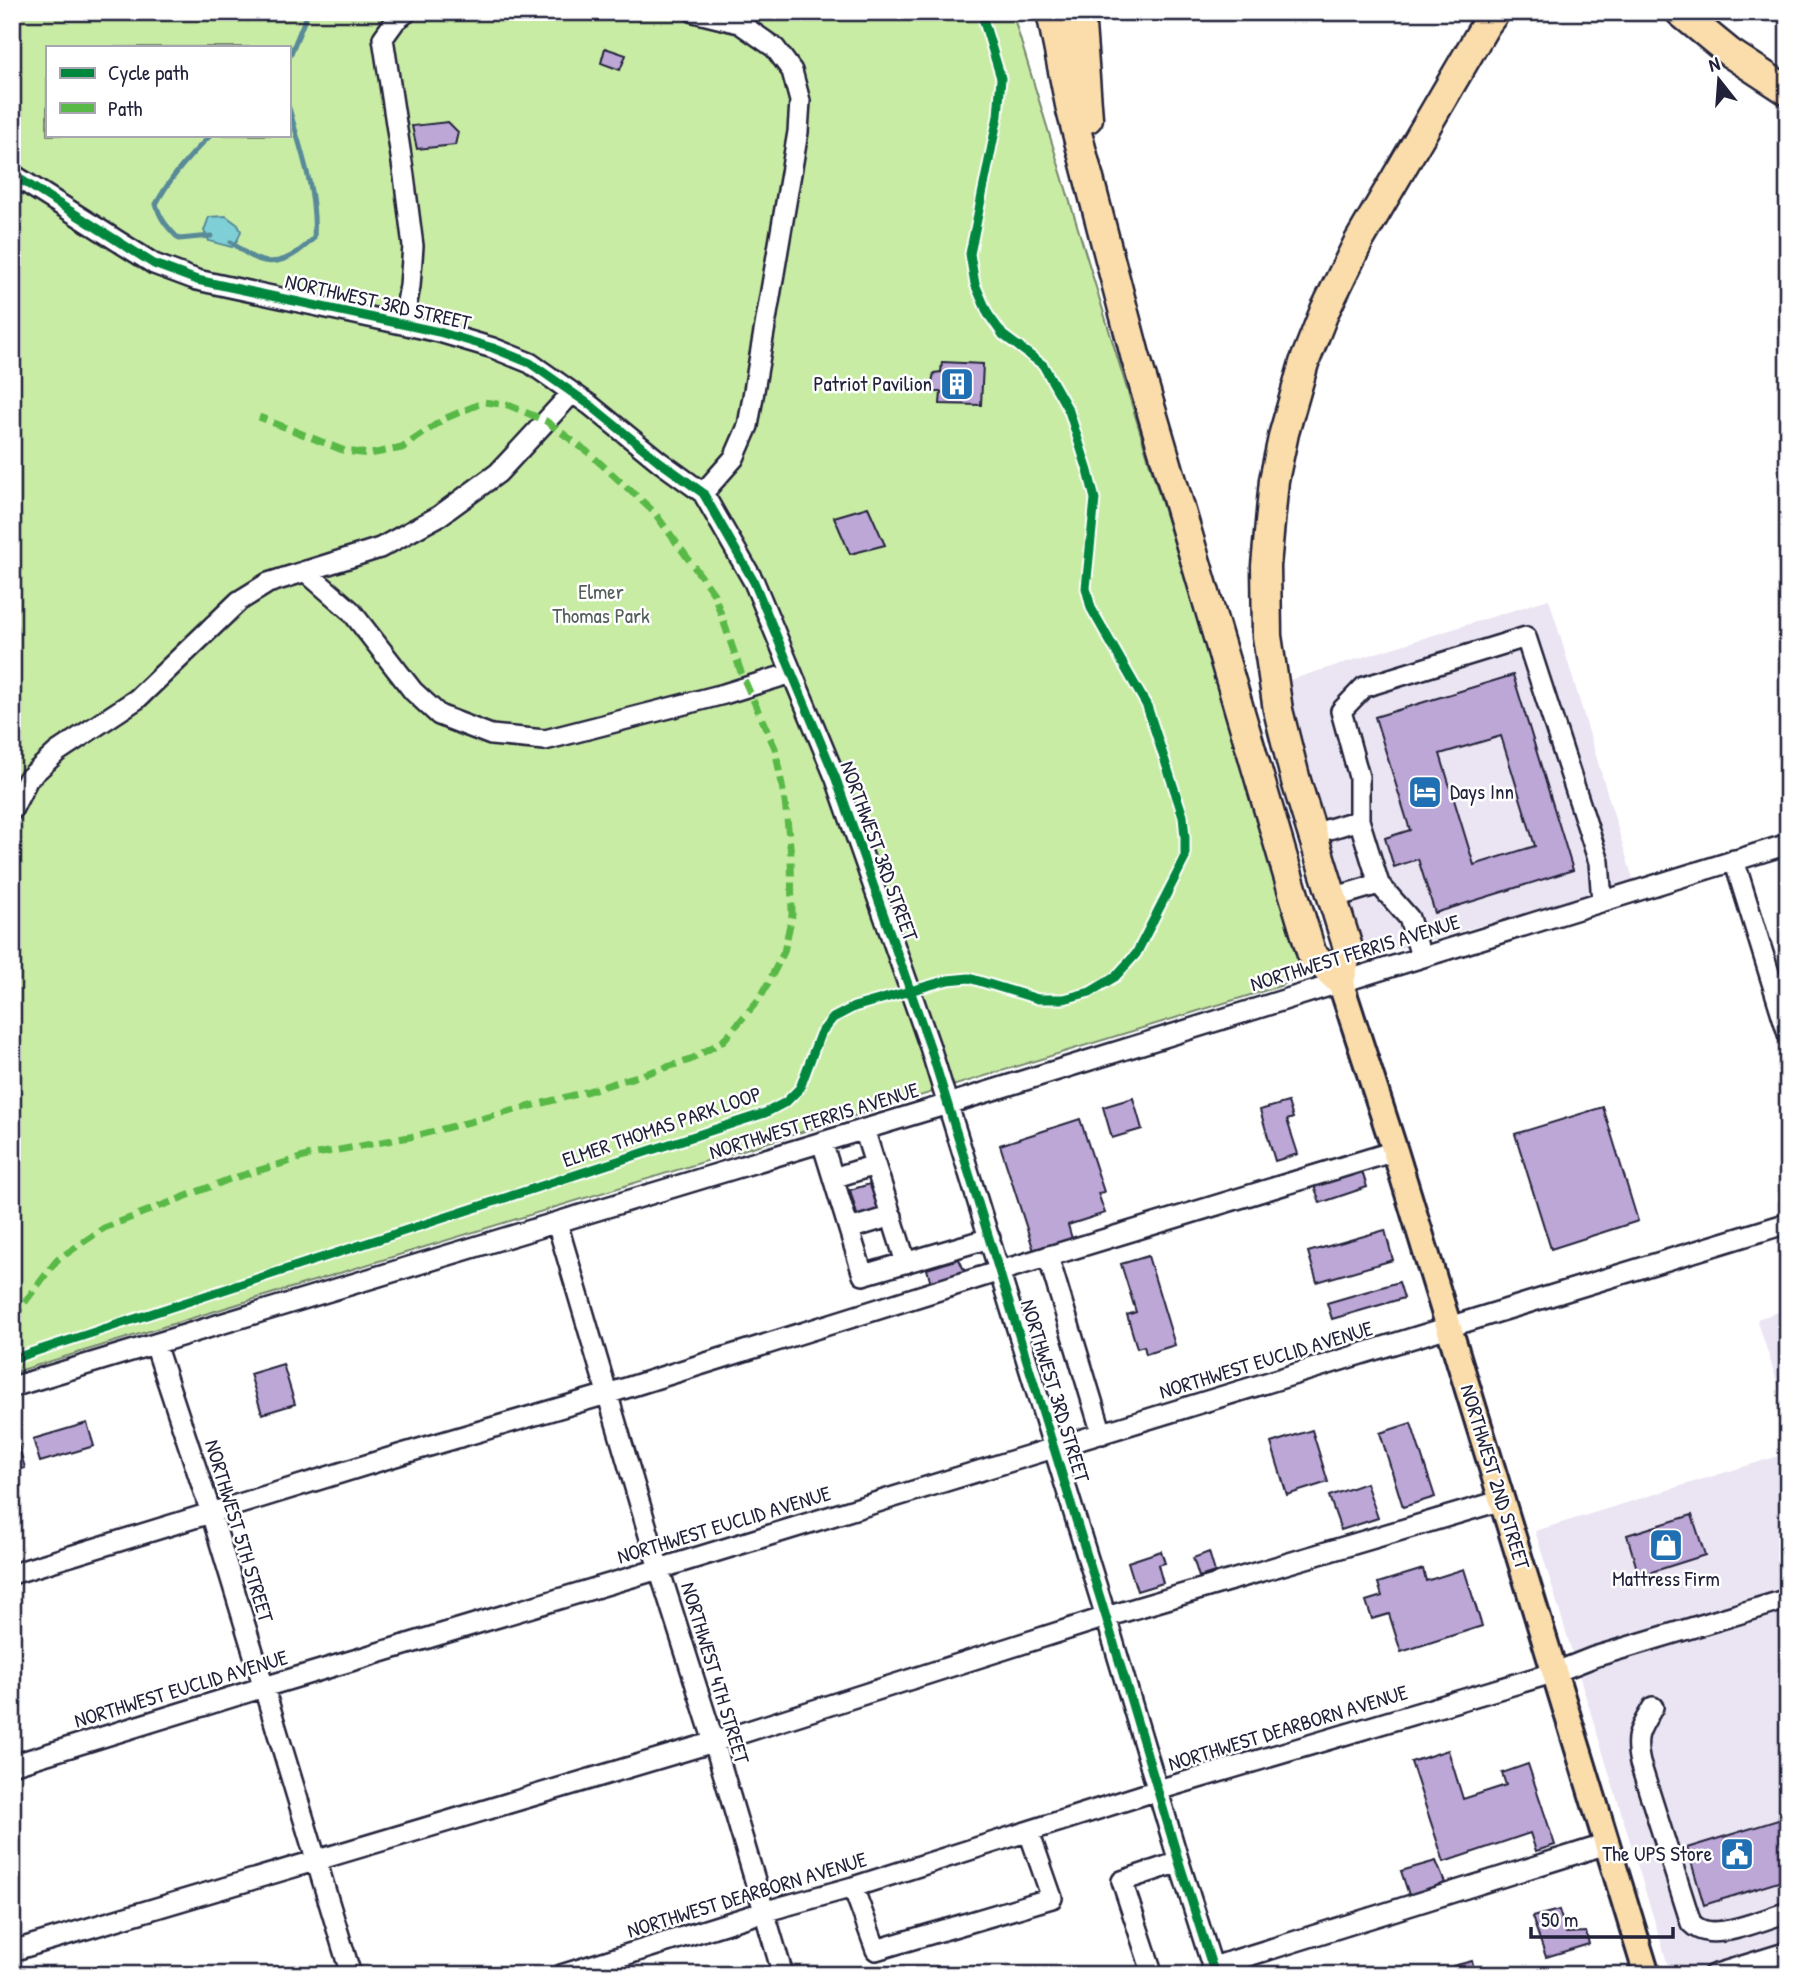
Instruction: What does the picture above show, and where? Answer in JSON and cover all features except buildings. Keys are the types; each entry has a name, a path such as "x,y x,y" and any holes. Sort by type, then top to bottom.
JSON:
{"highway":[{"path":"1051,12 1071,110 1135,355 1312,955 1340,981 1348,948 1296,781 1278,710 1267,636 1266,566 1274,480 1304,363 1330,299 1359,241 1491,16"},
{"path":"1080,12 1086,106 1100,220"},
{"path":"1680,12 1730,52 1788,91"}],"main road":[{"name":"NORTHWEST 2ND STREET","path":"1340,981 1503,1500 1647,1975"}],"street":[{"path":"403,324 411,286 412,246 383,38 396,20 407,12"},
{"path":"694,12 739,23 775,48 792,71 800,101 798,132 748,426 734,458 703,493"},
{"name":"NORTHWEST 3RD STREET","path":"12,174 154,264 197,280 403,324 493,348 530,363 703,493 754,582 845,802 930,1047 1214,1971"},
{"path":"12,810 28,779 57,752 137,699 239,601 268,583 380,548 439,516 498,473 572,393"},
{"path":"305,571 351,611 413,691 439,715 491,735 545,740 724,694 792,673"},
{"path":"1420,956 1409,918 1379,884 1359,820 1359,776 1341,711 1364,687 1526,637 1599,862 1602,901"},
{"path":"1313,834 1359,820"},
{"name":"NORTHWEST FERRIS AVENUE","path":"12,1387 948,1104 1788,844"},
{"path":"1734,860 1788,1034"},
{"path":"1332,898 1379,884"},
{"path":"864,1129 906,1263"},
{"path":"822,1142 863,1275 990,1238"},
{"path":"12,1574 1395,1151"},
{"path":"833,1178 875,1165"},
{"path":"849,1229 892,1216"},
{"name":"NORTHWEST 4TH STREET","path":"557,1223 783,1975"},
{"name":"NORTHWEST EUCLID AVENUE","path":"12,1765 1788,1223"},
{"path":"1048,1256 1102,1434"},
{"name":"NORTHWEST 5TH STREET","path":"155,1343 211,1513 351,1975"},
{"path":"12,1951 714,1742 1106,1618 1503,1500"},
{"name":"NORTHWEST DEARBORN AVENUE","path":"561,1975 1788,1599"},
{"path":"1653,1707 1640,1729 1636,1746 1691,1923 1706,1931 1720,1933 1788,1912"},
{"path":"853,1887 876,1950 1052,1898 1029,1832"},
{"path":"1214,1971 1607,1844"},
{"path":"1153,1975 1122,1881 1179,1862"},
{"path":"1713,1975 1788,1952"}],"shaded area":[{"path":"1549,599 1634,882 1367,958 1318,818 1283,682"},
{"path":"1788,1309 1788,1416 1757,1319"},
{"path":"1788,1453 1788,1975 1671,1975 1535,1531"}],"green space":[{"name":"Elmer Thomas Park","path":"12,12 1012,12 1300,956 1295,978 1280,986 12,1373"}],"water":[{"path":"226,216 238,225 241,231 232,247 209,241 204,231 209,217"}],"waterway":[{"path":"290,56 308,12"},
{"path":"231,242 258,260 267,262 292,256 314,238 311,188 290,111"},
{"path":"210,136 181,167 156,204 165,223 179,239 211,236"}],"marked path":[{"path":"12,1319 57,1260 104,1228 230,1179 311,1155 415,1136 582,1093 690,1060 723,1041 761,997 784,952 792,915 791,854 775,748 742,675 714,594 654,512 589,453 546,421 508,405 484,402 444,419 402,448 370,454 345,451 259,417"}],"cycle path":[{"name":"ELMER THOMAS PARK LOOP","path":"12,1359 765,1113 786,1102 800,1088 820,1034 833,1018 854,1007 948,980 969,978 1038,999 1064,999 1090,992 1115,977 1136,954 1185,858 1183,816 1147,706 1091,608 1086,588 1095,499 1069,411 1043,365 1003,335 988,314 975,284 970,254 998,116 1001,78 981,12"},
{"path":"12,174 154,264 197,280 439,332 493,348 530,363 590,405 703,493 754,582 836,779 930,1047 1215,1975"}],"place":[{"name":"Patriot Pavilion","path":"957,384"},
{"name":"Days Inn","path":"1425,792"},
{"name":"Mattress Firm","path":"1666,1545"},
{"name":"The UPS Store","path":"1737,1854"}]}
